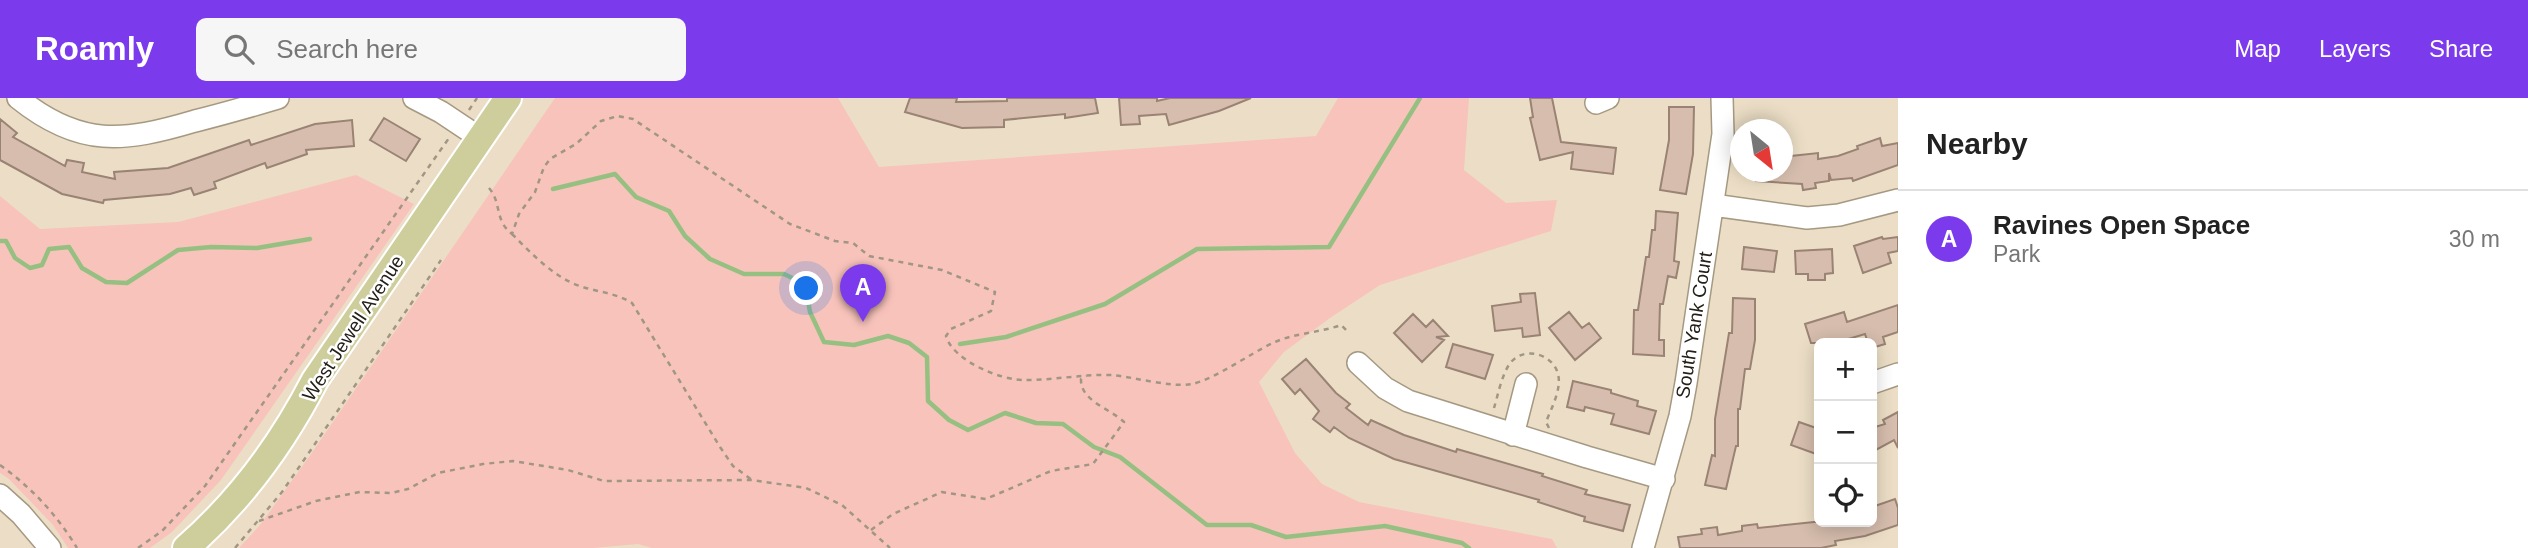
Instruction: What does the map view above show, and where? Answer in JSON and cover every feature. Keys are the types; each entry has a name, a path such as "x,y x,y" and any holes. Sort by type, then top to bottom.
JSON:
{"main road":[{"name":"West Jewell Avenue","path":"186,548 227,509 253,476 300,408 469,131 508,98"}],"street":[{"path":"18,98 55,123 112,138 150,134 270,99"},
{"path":"414,98 469,131"},
{"name":"South Yank Court","path":"1643,548 1682,405 1724,134 1722,98"},
{"path":"1713,205 1807,218 1839,215 1898,200"},
{"path":"1357,363 1385,388 1408,401 1513,435 1664,478"},
{"path":"1877,381 1898,373"},
{"path":"1513,435 1526,384"},
{"path":"0,495 21,514 50,548"}],"path":[{"path":"138,548 162,531 205,485 469,131 477,98"},
{"path":"512,234 519,214 535,192 544,167 550,159 576,144 601,121 618,116 633,119 664,137 790,224 835,241 853,243 869,256 942,270 995,292 991,311 951,329 946,336 955,353 971,363 1003,376 1024,381 1089,375 1192,384 1276,341 1325,331 1340,325 1349,333"},
{"path":"489,188 494,193 503,227 528,250 571,283 620,296 632,303 720,447 733,466 752,480"},
{"path":"235,548 282,492 441,260"},
{"path":"870,530 893,514 942,492 986,499 1051,471 1093,464 1124,422 1088,396 1081,385 1081,379 1089,375"},
{"path":"259,521 316,501 360,492 391,493 438,473 513,461 568,470 604,481 752,480 806,488 842,505 890,548"},
{"path":"0,465 54,514 77,548"}],"shaded area":[{"path":"555,98 838,98 879,167 1316,136 1338,98 1469,98 1464,170 1506,203 1557,200 1551,231 1380,285 1284,352 1259,382 1295,453 1322,484 1359,502 1552,539 1557,548 652,548 638,544 593,548 239,548 260,525 309,457"},
{"path":"356,175 414,204 221,480 172,532 150,548 68,548 53,525 0,473 0,196 40,229 178,222"}],"building":[{"path":"910,98 957,98 956,102 1007,101 1007,98 1095,98 1098,113 1065,118 1065,114 1004,120 1004,127 962,128 905,112"},
{"path":"1119,98 1157,98 1157,101 1170,98 1251,98 1219,111 1169,125 1166,114 1139,116 1140,124 1121,125"},
{"path":"1530,98 1552,98 1561,142 1616,148 1613,174 1571,169 1573,152 1540,160 1530,118 1533,117"},
{"path":"1669,107 1694,107 1693,154 1686,194 1660,190 1669,140"},
{"path":"384,118 420,139 406,161 370,140"},
{"path":"0,119 17,133 13,137 65,166 67,160 84,163 82,172 115,179 114,172 168,168 249,140 251,145 315,124 352,120 354,146 306,150 307,154 267,168 265,163 214,182 216,188 194,195 191,188 170,194 104,200 103,203 62,194 0,160"},
{"path":"1880,138 1882,146 1898,143 1898,165 1853,181 1852,178 1831,180 1829,173 1829,181 1815,183 1816,188 1803,190 1802,184 1771,182 1793,182 1793,156 1818,153 1818,159 1838,156 1858,149 1857,146"},
{"path":"1656,211 1678,213 1674,261 1679,262 1676,278 1668,276 1663,304 1660,304 1659,340 1664,340 1664,356 1633,354 1634,310 1638,310 1646,257 1649,257 1652,230 1655,230"},
{"path":"1882,237 1898,237 1898,251 1888,253 1891,263 1863,273 1854,246"},
{"path":"1744,247 1777,251 1774,272 1742,269"},
{"path":"1832,249 1833,273 1825,274 1825,280 1808,280 1808,274 1796,274 1795,251"},
{"path":"1535,293 1540,335 1523,337 1522,328 1495,331 1492,306 1521,302 1520,294"},
{"path":"1733,298 1755,299 1755,340 1750,369 1745,369 1738,409 1738,446 1726,489 1705,485 1712,455 1715,456 1715,419 1729,333 1732,333"},
{"path":"1898,305 1898,332 1883,337 1885,344 1877,346 1877,338 1866,338 1865,334 1852,338 1814,338 1814,343 1811,343 1805,324 1844,312 1847,322"},
{"path":"1569,312 1582,328 1589,323 1601,338 1575,360 1549,328"},
{"path":"1413,314 1426,327 1433,320 1448,336 1436,337 1444,340 1422,362 1394,333"},
{"path":"1453,344 1493,355 1485,379 1446,367"},
{"path":"1306,359 1336,393 1350,404 1346,408 1368,425 1371,420 1404,435 1456,452 1457,449 1543,474 1542,476 1587,490 1585,494 1630,505 1623,531 1584,521 1585,517 1538,502 1539,500 1394,459 1349,438 1334,427 1330,432 1313,419 1319,411 1300,389 1295,394 1282,379"},
{"path":"1573,381 1611,390 1611,393 1638,401 1637,406 1656,411 1649,434 1611,424 1614,414 1585,407 1584,411 1567,407"},
{"path":"1898,412 1898,448 1894,440 1877,449 1877,426 1885,424 1883,420"},
{"path":"1799,422 1814,427 1814,453 1791,445"},
{"path":"1895,499 1898,525 1865,536 1835,541 1836,545 1821,548 1680,548 1678,537 1702,534 1701,529 1717,527 1718,535 1742,531 1742,526 1757,524 1758,528 1814,522 1814,527 1877,527 1877,505"}],"waterway":[{"path":"960,344 1006,337 1105,304 1197,249 1329,247 1420,98"},
{"path":"553,189 615,174 636,197 669,211 685,236 710,259 744,274 784,274 805,284 810,312 824,342 854,345 888,336 909,343 927,357 928,401 949,420 968,430 1005,413 1036,423 1063,424 1094,447 1120,457 1207,525 1251,525 1286,537 1385,526 1462,543 1469,548"},
{"path":"0,241 6,241 15,258 30,268 42,265 49,249 69,247 82,268 106,282 127,283 178,250 211,247 257,248 310,239"}],"place":[{"name":"Ravines Open Space","path":"863,322"}]}
